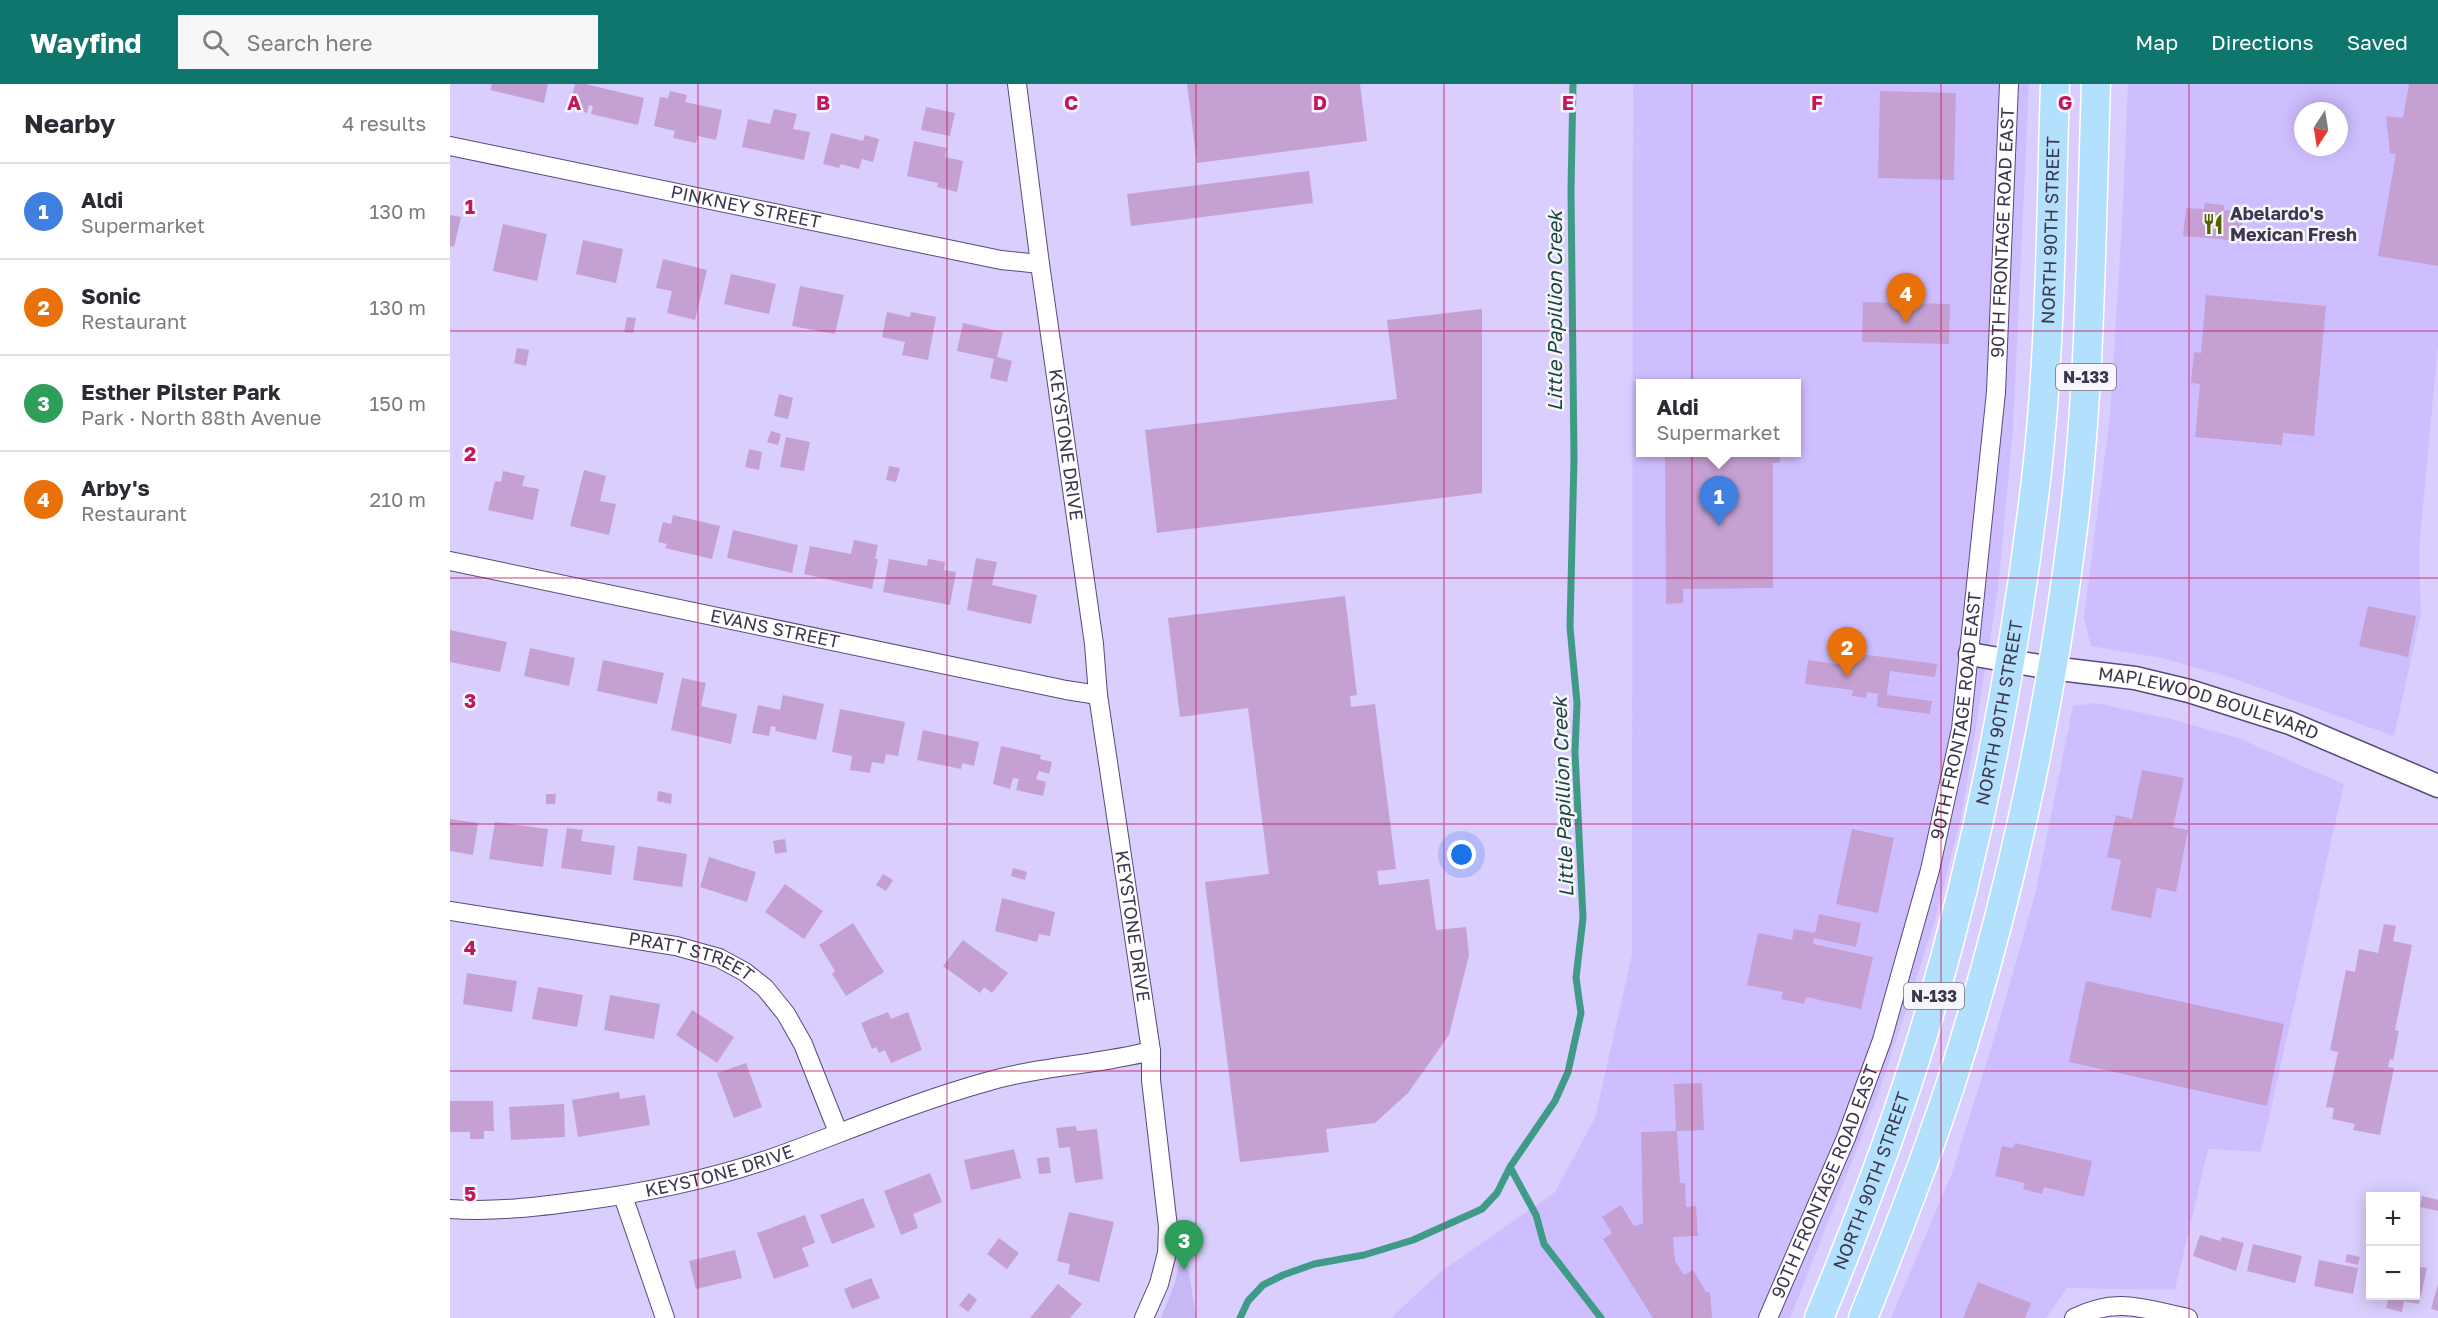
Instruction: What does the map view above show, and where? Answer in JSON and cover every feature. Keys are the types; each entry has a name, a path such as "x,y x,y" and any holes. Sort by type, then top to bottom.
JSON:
{"main road":[{"name":"NORTH 90TH STREET","path":"1819,1318 1881,1159 1936,992 1979,823 2010,662 2037,469 2043,394 2055,84"},
{"name":"N-133","path":"1863,1318 1927,1154 1972,1016 1996,931 2037,743 2073,529 2082,432 2088,339 2096,84"}],"street":[{"name":"KEYSTONE DRIVE","path":"450,1209 529,1208 623,1196 725,1173 789,1152 916,1103 988,1081 1050,1068 1120,1059 1151,1051 1098,695 1091,622 1017,84"},
{"name":"90TH FRONTAGE ROAD EAST","path":"1768,1318 1846,1138 1882,1040 1907,957 1961,729 1996,392 2009,84"},
{"name":"PINKNEY STREET","path":"450,146 1001,260 1040,264"},
{"name":"EVANS STREET","path":"450,561 1054,688 1098,695"},
{"name":"MAPLEWOOD BOULEVARD","path":"1970,654 2051,668 2135,678 2226,701 2290,723 2388,767 2438,786"},
{"name":"PRATT STREET","path":"450,910 676,946 719,958 746,972 765,988 786,1014 803,1044 838,1132"},
{"path":"1144,1318 1159,1284 1167,1252 1168,1227 1151,1080 1151,1051"},
{"path":"623,1196 664,1318"},
{"path":"2074,1318 2091,1309 2114,1305 2132,1306 2188,1318"}],"shaded area":[{"path":"1633,84 2029,84 2013,429 1998,589 1962,814 1934,924 1877,1098 1790,1318 1391,1318 1439,1273 1555,1192 1595,1118 1632,955"},
{"path":"2128,84 2438,84 2438,344 2419,550 2421,614 2394,736 2229,677 2162,658 2091,646 2084,617 2110,415"},
{"path":"2095,703 2171,719 2238,738 2344,784 2261,1152 2208,1149 2175,1290 2067,1288 2046,1318 1891,1318 1952,1173 1997,1029 2035,895 2073,706"},
{"path":"1184,1240 1196,1318 1161,1318 1175,1283"}],"building":[{"path":"492,84 548,84 544,103 490,90"},
{"path":"575,84 585,84 644,98 638,125 591,114 593,106 589,105 587,113 569,108"},
{"path":"1187,84 1360,84 1367,141 1197,163"},
{"path":"2409,84 2438,84 2438,266 2378,256 2396,154 2390,153 2386,116 2403,118"},
{"path":"670,91 687,95 685,102 722,110 716,140 698,136 696,143 673,138 675,131 654,126 660,97 668,98"},
{"path":"1880,91 1956,93 1954,180 1878,178"},
{"path":"926,107 955,113 950,136 921,130"},
{"path":"774,109 797,114 793,129 810,132 804,160 742,147 748,119 770,124"},
{"path":"831,133 863,141 865,135 879,139 873,162 862,159 859,169 841,164 839,168 823,164"},
{"path":"914,141 947,148 945,157 963,161 957,192 937,187 938,183 907,176"},
{"path":"1309,171 1313,203 1131,226 1127,194"},
{"name":"Abelardo's Mexican Fresh","path":"2205,203 2224,205 2224,210 2243,212 2241,241 2183,236 2186,208 2204,209"},
{"path":"450,215 461,217 454,247 450,246"},
{"path":"503,224 547,234 537,281 493,271"},
{"path":"583,240 623,249 616,283 576,274"},
{"path":"663,259 707,270 695,320 667,313 672,291 656,288"},
{"path":"731,274 776,284 769,314 724,304"},
{"path":"800,286 844,295 835,334 792,326"},
{"path":"2206,295 2326,306 2314,436 2283,433 2282,445 2195,437 2200,384 2191,383 2194,352 2201,353"},
{"path":"1863,302 1950,304 1949,344 1862,342"},
{"path":"1482,309 1482,493 1157,533 1145,430 1397,399 1387,320"},
{"path":"887,312 910,317 911,312 936,317 928,360 902,355 905,342 882,337"},
{"path":"627,317 636,318 633,333 624,332"},
{"path":"963,323 1003,332 997,357 1012,361 1007,382 990,378 994,359 957,351"},
{"path":"517,348 529,350 526,366 514,363"},
{"path":"779,394 793,398 788,419 774,416"},
{"path":"771,431 781,434 778,445 767,442"},
{"path":"786,437 810,442 804,471 780,467"},
{"path":"749,449 762,452 759,470 745,467"},
{"path":"1665,457 1780,457 1780,463 1773,463 1773,588 1683,589 1683,603 1666,604"},
{"path":"889,466 900,468 896,482 886,480"},
{"path":"584,470 606,476 600,501 616,504 609,535 570,526"},
{"path":"503,471 525,476 522,486 539,489 533,520 488,510 495,481 501,482"},
{"path":"673,515 720,526 712,559 665,548 667,544 658,542 663,522 671,524"},
{"path":"733,530 798,545 792,573 727,558"},
{"path":"854,540 878,545 875,559 878,559 872,589 804,574 810,546 851,554"},
{"path":"976,558 997,562 992,585 1037,595 1031,624 967,610"},
{"path":"889,559 927,566 928,559 945,562 944,570 956,572 950,605 883,592"},
{"path":"1345,596 1357,695 1350,696 1351,707 1375,704 1396,869 1377,871 1379,885 1429,879 1436,930 1466,927 1469,955 1449,1035 1408,1093 1375,1123 1326,1129 1329,1152 1240,1162 1205,882 1269,874 1248,708 1180,717 1168,618"},
{"path":"2368,606 2416,616 2408,657 2359,646"},
{"path":"450,630 507,642 500,672 450,662"},
{"path":"530,648 575,658 569,686 524,676"},
{"path":"1852,653 1937,664 1935,677 1890,671 1887,695 1932,701 1930,714 1877,707 1878,694 1867,692 1866,698 1852,696 1853,690 1805,684 1808,660 1850,666"},
{"path":"603,660 664,673 657,704 597,691"},
{"path":"682,678 706,683 701,706 737,714 731,744 671,730"},
{"path":"783,695 824,704 816,740 775,731 776,727 771,726 769,736 752,733 758,705 780,710"},
{"path":"840,709 905,722 898,756 886,754 884,764 872,762 870,773 850,770 852,756 832,752"},
{"path":"923,730 979,742 974,766 962,763 961,769 917,760"},
{"path":"1001,746 1041,755 1040,759 1052,762 1049,774 1039,771 1036,779 1046,782 1043,796 1016,790 1019,779 1013,778 1010,789 993,784"},
{"path":"2142,770 2184,778 2173,827 2188,830 2176,892 2157,888 2151,918 2111,910 2121,860 2107,857 2116,815 2132,819"},
{"path":"658,791 672,794 671,804 657,801"},
{"path":"546,794 556,794 555,804 546,804"},
{"path":"450,819 478,823 473,855 450,851"},
{"path":"495,822 548,829 543,867 489,859"},
{"path":"567,828 583,830 581,841 615,846 611,875 561,868"},
{"path":"1852,829 1894,838 1878,913 1836,904"},
{"path":"785,839 787,852 775,854 773,841"},
{"path":"638,846 687,854 682,887 633,880"},
{"path":"709,857 756,872 747,902 700,887"},
{"path":"1013,868 1027,872 1025,880 1011,876"},
{"path":"883,874 893,880 886,891 876,885"},
{"path":"785,884 823,911 804,939 765,912"},
{"path":"1002,898 1055,912 1050,936 1039,934 1037,942 995,931"},
{"path":"1819,914 1861,923 1856,947 1814,938 1813,944 1873,957 1861,1009 1806,997 1804,1004 1781,999 1783,992 1747,985 1758,933 1792,940 1794,929 1815,933"},
{"path":"853,923 884,972 846,996 832,974 835,971 819,945"},
{"path":"2384,924 2396,926 2393,941 2412,945 2395,1030 2399,1031 2393,1060 2390,1059 2388,1067 2394,1068 2380,1135 2353,1130 2355,1124 2332,1119 2334,1108 2326,1107 2338,1052 2330,1050 2346,970 2355,972 2359,949 2378,953"},
{"path":"963,940 1008,973 992,993 984,987 980,993 943,966"},
{"path":"467,973 517,981 512,1012 463,1004"},
{"path":"2086,981 2284,1024 2267,1106 2069,1062"},
{"path":"538,987 583,995 577,1027 532,1019"},
{"path":"610,995 660,1004 654,1039 604,1030"},
{"path":"692,1010 734,1037 717,1063 676,1035"},
{"path":"888,1012 891,1019 908,1012 922,1050 891,1063 885,1050 879,1053 876,1047 872,1049 861,1023"},
{"path":"746,1063 762,1107 734,1118 717,1073"},
{"path":"1702,1083 1704,1130 1677,1131 1680,1183 1685,1183 1686,1207 1696,1206 1698,1236 1673,1237 1675,1261 1684,1275 1693,1270 1706,1292 1710,1292 1712,1318 1653,1318 1603,1239 1612,1233 1602,1217 1621,1205 1634,1226 1643,1224 1641,1132 1676,1131 1674,1084"},
{"path":"619,1092 620,1099 645,1095 650,1125 578,1137 572,1100"},
{"path":"450,1101 493,1101 494,1131 484,1131 484,1139 470,1139 470,1132 450,1132"},
{"path":"564,1104 565,1137 511,1140 509,1107"},
{"path":"1076,1126 1077,1131 1097,1129 1103,1179 1075,1183 1070,1147 1059,1148 1056,1128"},
{"path":"2015,1143 2092,1161 2084,1197 2044,1187 2042,1194 2023,1189 2025,1183 1995,1176 2002,1146 2013,1148"},
{"path":"1014,1149 1021,1178 971,1190 964,1160"},
{"path":"1049,1157 1051,1173 1039,1174 1037,1158"},
{"path":"930,1173 942,1202 913,1214 918,1228 901,1235 884,1191"},
{"path":"2422,1196 2438,1200 2438,1211 2420,1207"},
{"path":"863,1198 875,1227 832,1244 820,1215"},
{"path":"1069,1212 1114,1222 1099,1282 1068,1274 1070,1264 1057,1261"},
{"path":"805,1215 815,1243 802,1248 809,1266 774,1279 757,1233"},
{"path":"2200,1235 2220,1241 2222,1237 2244,1243 2236,1271 2193,1256"},
{"path":"999,1238 1019,1253 1007,1269 987,1254"},
{"path":"2253,1244 2302,1256 2295,1283 2247,1271"},
{"path":"735,1250 742,1278 696,1289 689,1261"},
{"path":"2347,1254 2360,1257 2358,1265 2345,1262"},
{"path":"2319,1260 2358,1268 2353,1294 2314,1286"},
{"path":"2420,1267 2427,1268 2420,1300"},
{"path":"871,1278 880,1298 852,1309 844,1289"},
{"path":"1978,1282 2031,1303 2025,1318 1963,1318"},
{"path":"1058,1284 1082,1304 1070,1318 1030,1318"},
{"path":"2438,1284 2438,1311 2431,1309"},
{"path":"969,1293 977,1300 968,1312 959,1305"},
{"path":"2388,1300 2420,1300 2419,1304 2404,1301 2402,1312 2386,1308"}],"waterway":[{"name":"Little Papillion Creek","path":"1240,1318 1248,1301 1263,1285 1283,1275 1314,1264 1364,1255 1413,1240 1482,1209 1497,1193 1510,1167 1555,1101 1568,1072 1581,1013 1576,978 1583,918 1575,752 1577,703 1570,627 1574,458 1571,191 1573,84"},
{"path":"1510,1167 1536,1215 1544,1244 1601,1318"}],"place":[{"name":"Abelardo's Mexican Fresh","path":"2213,224"},
{"name":"Arby's","path":"1906,323"},
{"name":"Aldi","path":"1719,526"},
{"name":"Sonic","path":"1847,677"},
{"name":"Esther Pilster Park","path":"1184,1270"}]}
